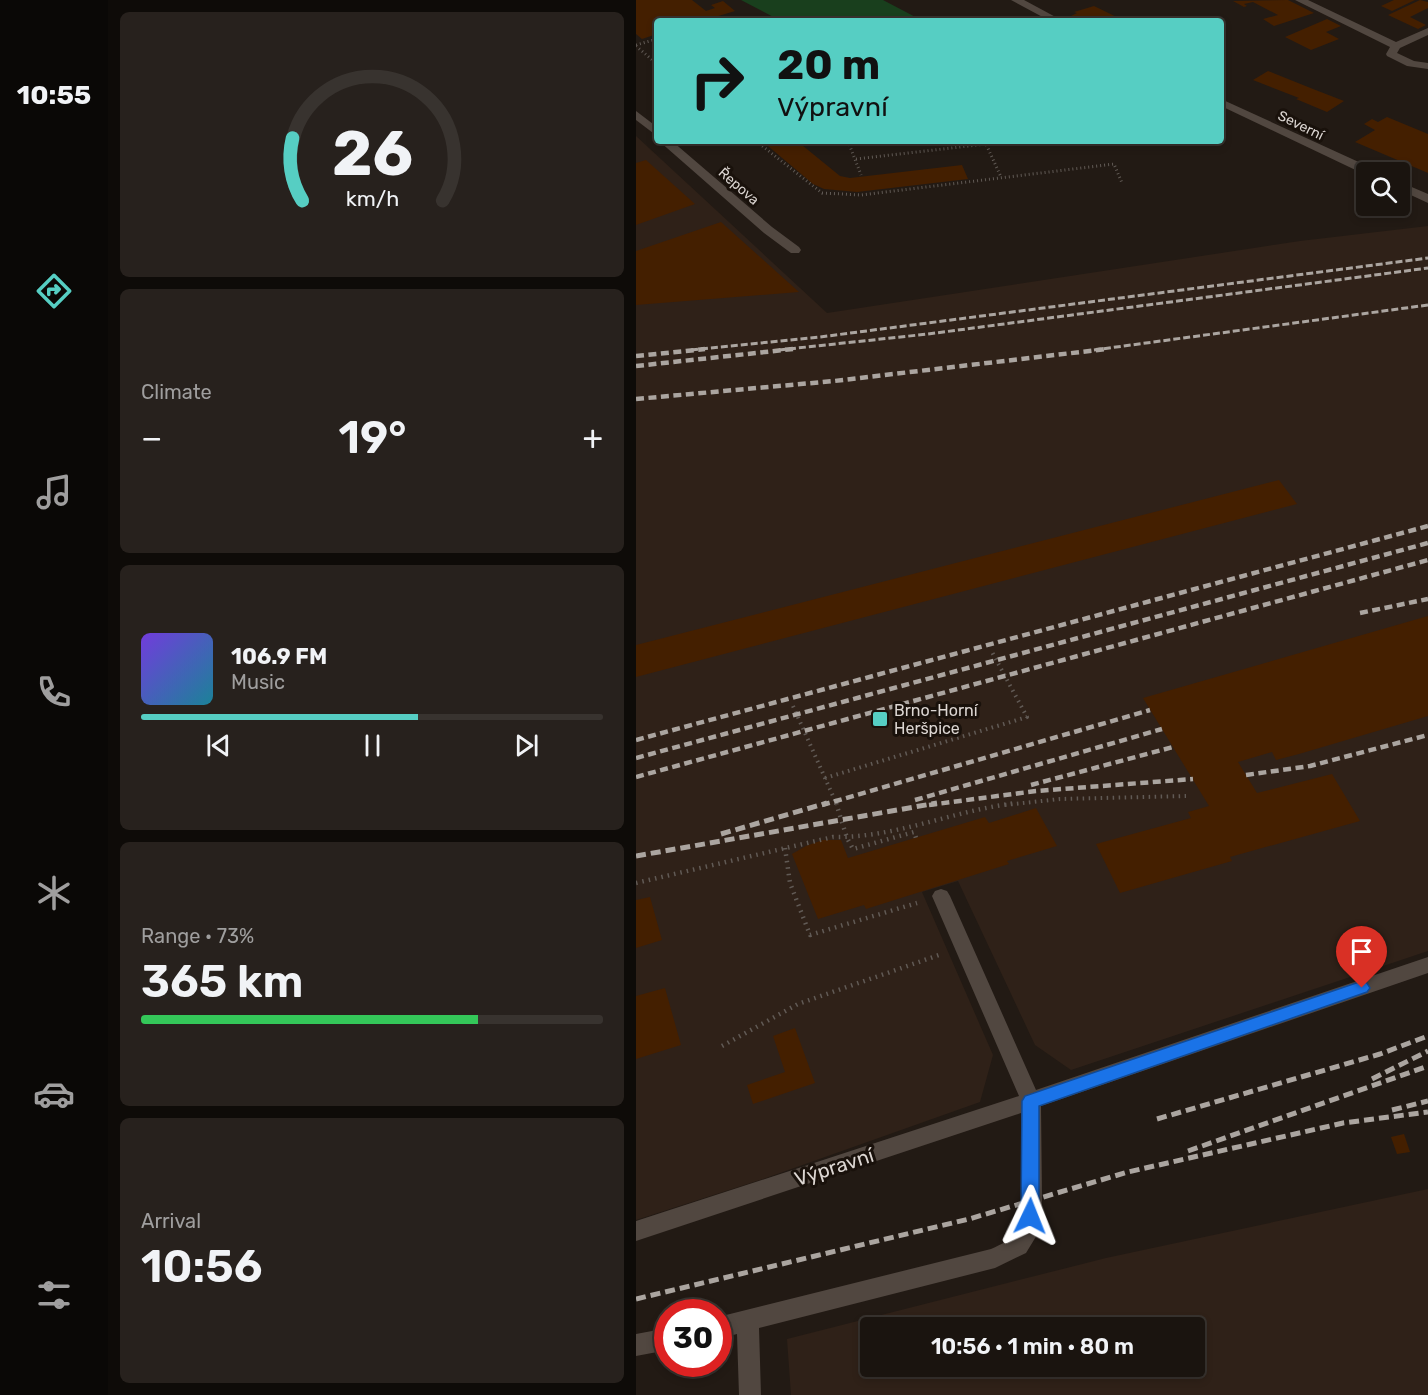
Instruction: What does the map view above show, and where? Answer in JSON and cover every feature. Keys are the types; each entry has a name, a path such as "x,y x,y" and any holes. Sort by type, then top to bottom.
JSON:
{"street":[{"path":"1016,0 1052,18"},
{"path":"1300,0 1396,46"},
{"path":"1427,33 1396,46 1391,54 1411,64 1428,66"},
{"name":"Severní","path":"1224,103 1356,165"},
{"path":"636,114 654,130"},
{"name":"Řepova","path":"668,144 768,230 795,250"},
{"path":"1410,191 1428,199"},
{"path":"732,1325 994,1258 1018,1246 1029,1230 1032,1201 1031,1101 941,896"},
{"name":"Výpravní","path":"636,1231 1031,1101 1428,965"},
{"path":"748,1321 750,1395"},
{"path":"636,1345 654,1342"}],"path":[{"path":"636,46 654,40"},
{"path":"636,46 654,61"},
{"path":"760,144 812,187 832,195 861,195 1114,164 1122,183"},
{"path":"851,144 861,175"},
{"path":"856,159 986,144 1001,177"},
{"path":"825,777 1027,717 992,652"},
{"path":"793,706 836,802 847,838 853,849 914,832 916,838"},
{"path":"636,883 833,837 847,838 901,830 986,808 1036,801 1186,796"},
{"path":"785,848 790,883 810,935 941,896"},
{"path":"722,1046 798,1004 963,947"}],"shaded area":[{"path":"636,136 827,313 1300,241 1428,226 1428,951 1071,1070 1035,1045 958,881 922,892 993,1055 980,1102 763,1179 636,1220"},
{"path":"1428,1189 1428,1395 791,1395 787,1339 860,1320 860,1377 1205,1377 1205,1317 874,1317 1106,1258"}],"green space":[{"path":"741,0 883,0 917,18 775,18"}],"building":[{"path":"636,0 692,0 706,11 715,8 711,5 723,1 735,11 712,18 654,18 654,35 642,39 636,34"},
{"path":"1288,0 1314,13 1274,26 1263,19 1278,15 1253,2 1244,4 1247,6 1244,7 1233,1"},
{"path":"1394,0 1415,0 1392,11 1381,6"},
{"path":"1420,0 1428,2 1428,8 1410,17 1426,25 1418,29 1388,15"},
{"path":"1094,6 1119,18 1075,18 1071,16 1077,13 1074,12"},
{"path":"1327,19 1341,26 1326,32 1339,39 1311,50 1285,37"},
{"path":"1268,71 1344,101 1327,112 1253,80"},
{"path":"1387,117 1428,134 1428,173 1410,165 1410,162 1402,162 1355,142 1375,130 1364,124 1372,119 1378,122"},
{"path":"766,144 801,144 840,176 850,178 962,165 968,179 857,192 824,189 813,184"},
{"path":"646,160 695,204 636,225 636,163"},
{"path":"721,222 799,292 636,305 636,251"},
{"path":"1279,480 1297,504 636,677 636,645"},
{"path":"1428,616 1428,716 1276,760 1272,752 1238,762 1257,793 1332,774 1360,821 1230,857 1232,861 1120,893 1096,844 1191,818 1188,812 1209,806 1143,698"},
{"path":"1036,808 1057,846 1007,861 1009,864 866,909 864,905 818,919 792,854 823,840 841,840 848,858 985,817 989,823"},
{"path":"650,897 662,940 636,948 636,900"},
{"path":"665,988 681,1045 636,1059 636,996"},
{"path":"795,1028 815,1083 753,1104 747,1085 785,1072 773,1036"},
{"path":"1404,1134 1410,1152 1397,1154 1391,1137"}],"railway":[{"path":"691,350 820,337 1428,258"},
{"path":"779,350 928,334 1428,268"},
{"path":"1094,350 1428,305"},
{"path":"636,356 705,349"},
{"path":"636,366 793,349"},
{"path":"636,399 834,381 1106,349"},
{"path":"636,740 1428,526"},
{"path":"636,758 1428,543"},
{"path":"636,777 1428,560"},
{"path":"1360,613 1428,599"},
{"path":"822,805 1150,710"},
{"path":"915,800 1162,729"},
{"path":"1246,775 1310,766 1428,735"},
{"path":"1031,785 1173,747"},
{"path":"929,805 1036,791 1193,779"},
{"path":"721,834 827,803"},
{"path":"636,856 937,803"},
{"path":"1157,1119 1380,1054 1428,1036"},
{"path":"1372,1079 1428,1051"},
{"path":"1188,1151 1428,1066"},
{"path":"1392,1110 1428,1101"},
{"path":"636,1299 969,1219 1128,1172 1343,1123 1428,1112"}],"place":[{"name":"Brno-Horní Heršpice","path":"880,719"}],"route":[{"path":"1030,1216 1032,1201 1031,1101 1362,988"}]}
